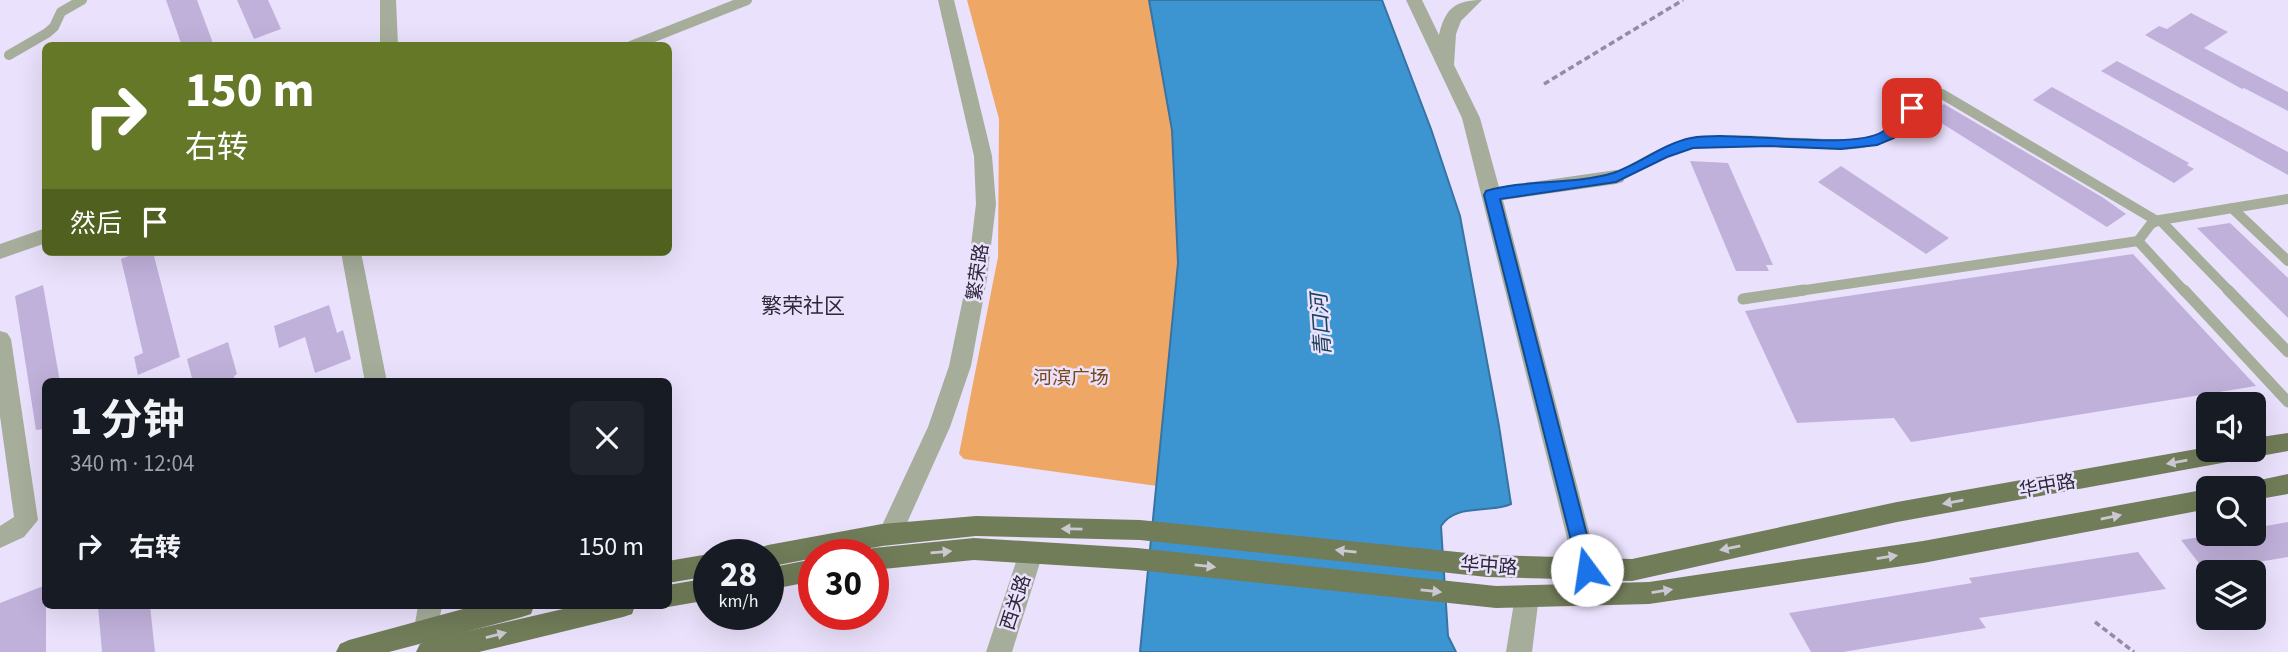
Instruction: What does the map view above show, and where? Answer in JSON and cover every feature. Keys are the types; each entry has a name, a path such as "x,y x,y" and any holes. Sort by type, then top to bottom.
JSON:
{"main road":[{"path":"2266,446 2288,442"},
{"name":"华中路","path":"784,553 890,534 976,526 1140,530 1487,566 1632,570 1897,512 2196,459"},
{"path":"2266,488 2288,484"},
{"name":"华中路","path":"889,557 974,549 1137,559 1496,597 1649,593 1923,552 2196,501"},
{"path":"672,571 693,568"},
{"path":"672,595 693,592"},
{"path":"349,652 510,609"},
{"path":"429,629 598,609"}],"street":[{"path":"388,0 389,42"},
{"name":"繁荣路","path":"890,534 939,428 960,366 977,279 986,204 983,156 946,0"},
{"path":"1414,0 1471,118 1587,570"},
{"path":"1446,66 1449,22 1458,10 1474,0"},
{"path":"1491,195 1616,177"},
{"path":"0,252 42,236"},
{"path":"352,256 375,378"},
{"path":"0,339 26,520 16,530 0,537"},
{"name":"西关路","path":"999,652 1031,552"},
{"path":"1519,652 1527,596"}],"lane":[{"path":"9,55 47,33 54,27 61,12 82,0"},
{"path":"641,42 747,0"},
{"path":"1616,177 1662,153 1692,143 1769,141 1841,145 1877,140 1889,135 1904,121 1921,96 1930,93 1942,94 2158,221 2288,352"},
{"path":"1743,299 2138,241 2151,224 2158,221 2288,199"},
{"path":"2232,208 2288,261"},
{"path":"2138,241 2288,402"}],"path":[{"path":"1544,84 1683,0"},
{"path":"2095,622 2134,652"}],"green space":[{"name":"河滨广场","path":"967,0 1149,0 1172,130 1178,263 1157,486 964,459 959,454 998,257 999,119"}],"water":[{"name":"青口河","path":"1149,0 1382,0 1431,129 1460,216 1511,504 1455,514 1441,526 1448,636 1456,652 1140,652 1178,263 1172,130"}],"building":[{"path":"166,0 197,0 213,42 181,42"},
{"path":"237,0 268,0 281,29 254,39"},
{"path":"2191,13 2228,32 2204,48 2288,92 2288,111 2242,89 2145,35 2159,26 2167,29"},
{"path":"2117,61 2288,152 2288,175 2101,71"},
{"path":"2052,87 2189,163 2187,165 2194,169 2174,183 2033,100"},
{"path":"1944,104 2102,197 2126,214 2107,227 1927,114"},
{"path":"1690,161 1728,163 1773,265 1766,265 1769,271 1736,271"},
{"path":"1841,166 1949,238 1926,254 1818,182"},
{"path":"2230,223 2288,278 2288,318 2197,228"},
{"path":"2133,254 2256,386 2219,392 2196,392 2196,396 1911,442 1894,418 1797,423 1745,311"},
{"path":"129,256 154,256 180,357 138,375 134,357 143,353 121,259"},
{"path":"43,285 59,378 42,378 42,429 36,430 15,296"},
{"path":"329,305 337,333 343,330 351,359 315,373 305,337 279,348 274,326"},
{"path":"228,342 237,374 234,378 192,378 187,359"},
{"path":"2288,522 2288,557 2266,561 2196,560 2181,540 2196,538 2196,546 2266,546 2266,526"},
{"path":"2138,552 2166,589 1979,618 1986,628 1843,652 1811,652 1789,613 1972,583 1969,578"},
{"path":"42,587 42,609 46,609 46,652 0,652 0,603"},
{"path":"98,609 150,609 155,652 102,652"}],"district":[{"name":"繁荣社区","path":"803,306"}],"route":[{"path":"1587,570 1491,195 1616,177 1633,171 1662,153 1692,143 1769,141 1841,145 1877,140 1889,135 1904,121 1912,108"}]}
